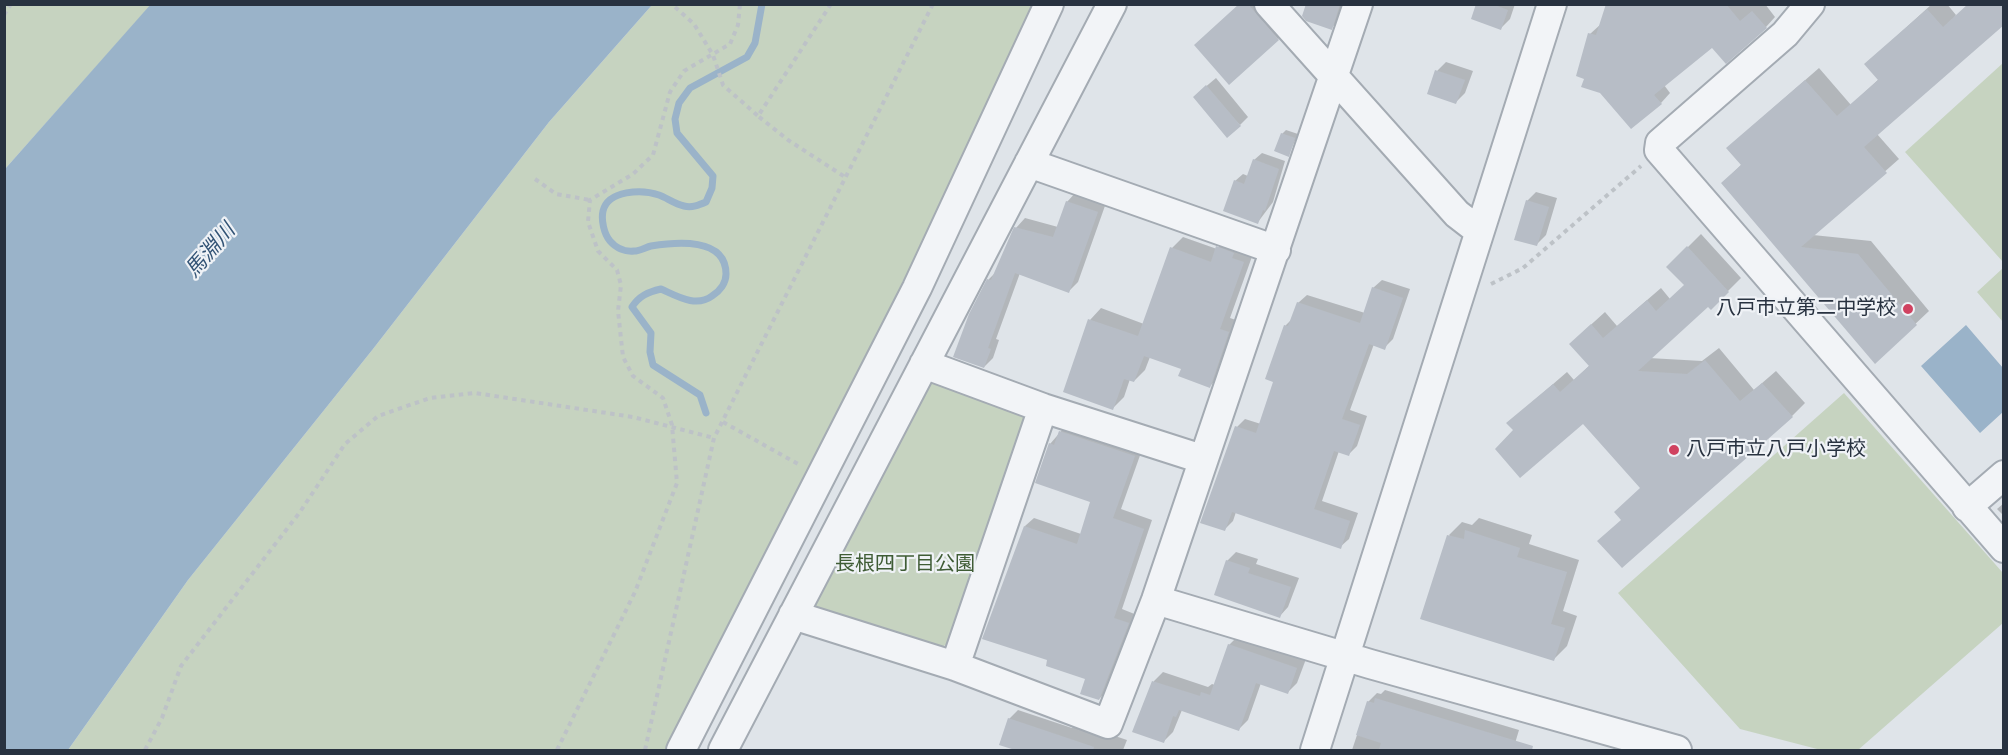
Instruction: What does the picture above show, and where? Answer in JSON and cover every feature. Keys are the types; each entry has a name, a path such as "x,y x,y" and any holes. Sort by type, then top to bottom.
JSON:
{"street":[{"path":"681,750 917,288 1049,4"},
{"path":"723,750 1112,4"},
{"path":"1269,4 1457,214 1479,231"},
{"path":"793,615 955,666 1108,724 1156,600 1358,4"},
{"path":"1315,750 1552,4"},
{"path":"1804,6 1785,34 1660,143 1659,150 2004,548"},
{"path":"1029,163 1276,250"},
{"path":"924,364 1043,408 1202,459"},
{"path":"955,666 1043,408"},
{"path":"1967,507 2004,475"},
{"path":"1156,600 1677,750"}],"path":[{"path":"4,15 11,4"},
{"path":"535,179 556,194 590,200 633,174 652,155 670,92 684,71 730,44 738,25 740,4"},
{"path":"758,116 831,4"},
{"path":"645,750 714,438 933,4"},
{"path":"675,7 694,24 713,55 723,85 788,140 845,177"},
{"path":"1491,284 1523,268 1659,150"},
{"path":"557,750 635,592 677,483 672,425 663,399 633,376 623,357 618,311 619,277 617,270 598,250 588,222 590,200"},
{"path":"145,750 162,718 181,666 300,512 345,444 378,416 430,398 476,393 672,425 714,438"},
{"path":"723,422 821,476"}],"green space":[{"path":"5,5 151,5 5,169"},
{"path":"652,5 1037,5 910,276 667,750 68,750 188,580 373,349 549,122"},
{"path":"2003,63 2003,262 1905,152"},
{"path":"2003,268 2003,322 1977,292"},
{"name":"長根四丁目公園","path":"935,377 1022,409 1027,422 952,641 939,649 816,606 813,596 922,383"},
{"path":"1844,393 2003,573 2003,623 1858,750 1821,750 1740,729 1618,593"}],"water":[{"name":"馬淵川","path":"151,4 652,5 549,122 373,349 188,580 68,750 5,750 5,169"},
{"path":"1966,325 2003,368 2003,412 1980,433 1921,366"}],"building":[{"path":"1239,4 1248,4 1279,40 1229,85 1194,45"},
{"path":"1306,4 1340,4 1332,30 1306,21 1302,16"},
{"path":"1476,4 1492,4 1508,10 1501,30 1471,19"},
{"path":"1606,4 1726,4 1740,21 1752,11 1767,28 1726,64 1712,48 1654,95 1662,104 1631,129 1600,93 1581,87 1584,79 1576,76 1588,33 1596,35"},
{"path":"1968,4 2004,4 2004,25 1864,147 1887,173 1801,247 1858,254 1917,325 1875,364 1721,183 1741,165 1726,148 1805,80 1837,116 1878,80 1864,64 1927,9 1943,27"},
{"path":"1435,70 1465,80 1456,104 1427,94"},
{"path":"1206,85 1241,126 1227,138 1193,97"},
{"path":"1281,133 1295,138 1289,157 1274,151"},
{"path":"1253,159 1279,169 1265,211 1263,210 1258,224 1223,211 1234,180 1244,184"},
{"path":"1526,200 1549,207 1537,246 1514,240"},
{"path":"1066,201 1098,212 1069,293 1015,273 988,348 991,349 984,368 953,357 969,314 987,279 991,280 1014,227 1053,237"},
{"path":"1216,246 1234,253 1232,258 1244,262 1220,329 1229,332 1210,388 1178,376 1181,369 1144,356 1134,382 1124,379 1113,410 1063,392 1088,319 1138,336 1170,247 1211,262"},
{"path":"1687,246 1729,292 1711,310 1708,307 1638,371 1687,374 1705,360 1740,401 1762,383 1793,417 1622,568 1597,541 1621,520 1614,512 1640,488 1583,424 1520,478 1495,449 1513,430 1506,423 1553,384 1560,392 1589,366 1569,344 1591,324 1603,338 1647,300 1656,311 1684,285 1666,267"},
{"path":"1372,287 1403,298 1385,350 1369,344 1342,419 1360,425 1349,456 1334,451 1314,509 1350,521 1341,549 1232,512 1225,531 1200,523 1235,426 1256,433 1273,382 1265,379 1284,325 1288,326 1297,302 1360,323"},
{"path":"1059,431 1135,456 1113,518 1144,529 1114,618 1129,623 1099,700 1080,694 1085,679 1046,666 1047,660 982,639 1024,526 1077,544 1090,502 1035,483 1049,443 1054,445"},
{"path":"1465,530 1520,548 1517,557 1567,572 1551,624 1565,628 1554,661 1420,619 1447,535 1464,539"},
{"path":"1226,560 1250,568 1248,573 1291,587 1280,618 1214,595"},
{"path":"1228,644 1297,668 1288,694 1256,683 1239,731 1179,710 1176,717 1173,716 1164,743 1132,732 1152,681 1200,696 1201,692 1210,695"},
{"path":"1375,698 1533,746 1532,750 1379,750 1381,743 1356,735 1367,701 1374,703"},
{"path":"1008,718 1094,747 1093,750 1015,750 999,745"}],"waterway":[{"path":"706,413 700,395 653,365 650,352 651,333 632,307 644,295 661,289 686,300 706,299 718,292 724,284 726,277 724,262 718,253 709,248 686,243 651,246 634,251 621,249 608,238 602,215 606,204 611,199 626,193 652,193 687,207 706,202 712,188 713,176 677,133 675,119 679,103 690,88 747,57 755,43 762,4"}],"place":[{"name":"八戸市立第二中学校","path":"1908,309"},
{"name":"八戸市立八戸小学校","path":"1674,450"}]}
